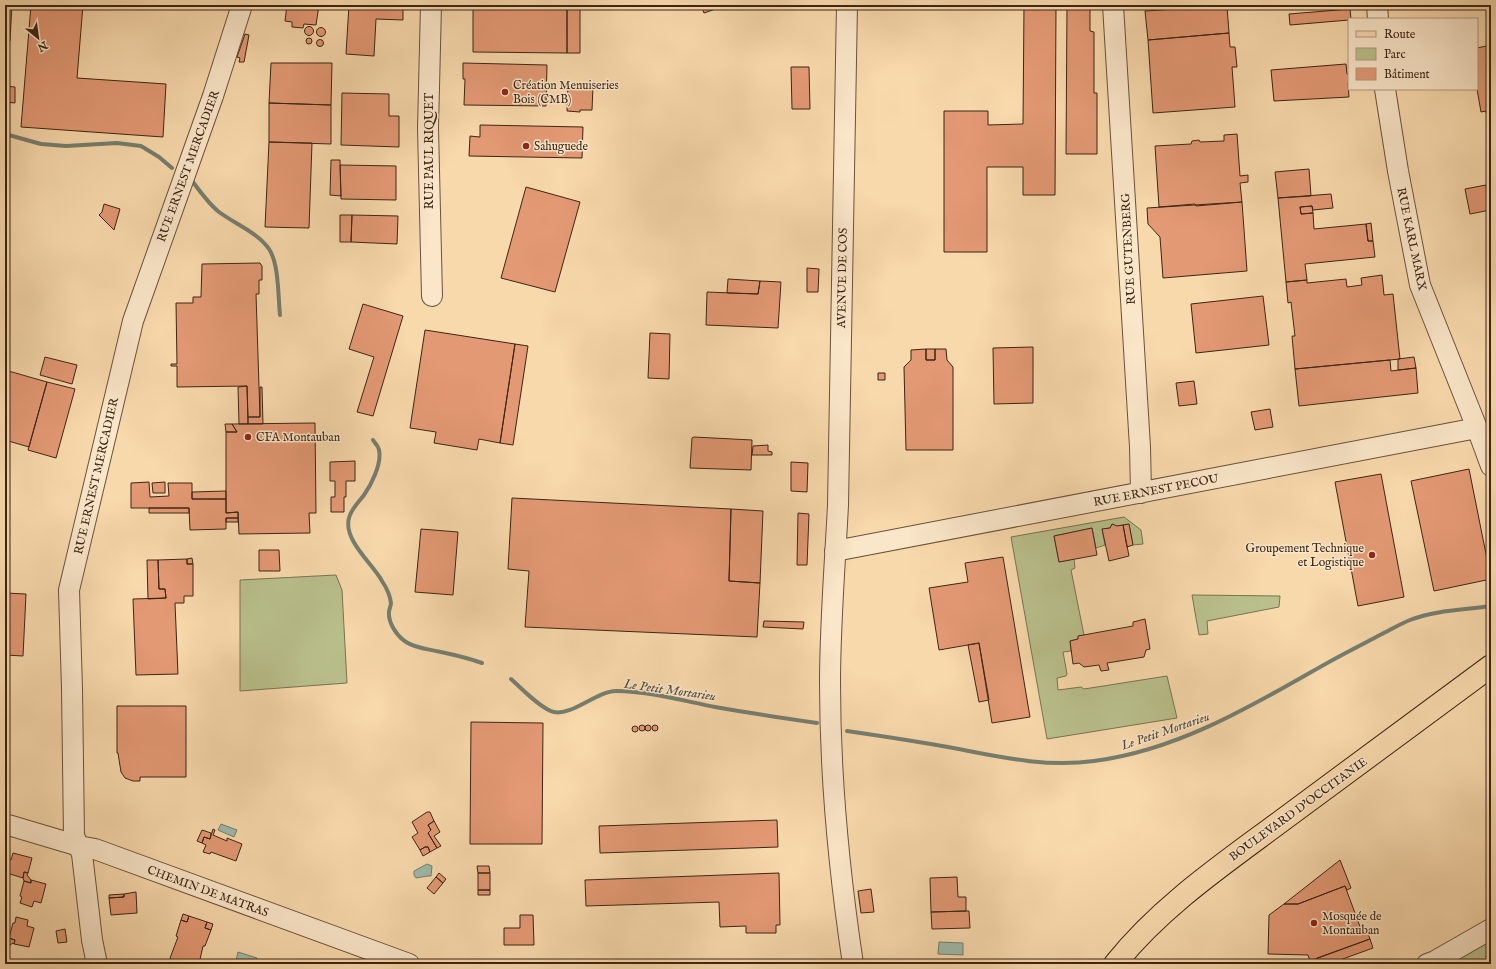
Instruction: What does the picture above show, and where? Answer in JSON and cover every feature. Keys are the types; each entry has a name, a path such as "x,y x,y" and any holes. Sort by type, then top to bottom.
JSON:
{"main road":[{"name":"BOULEVARD D'OCCITANIE","path":"1115,964 1159,917 1195,887 1491,666"}],"street":[{"name":"RUE ERNEST MERCADIER","path":"97,964 92,940 82,854 74,836 69,590 133,321 213,96 242,5"},
{"name":"RUE PAUL RIQUET","path":"431,5 428,128 432,296"},
{"name":"AVENUE DE COS","path":"847,5 838,505 830,683 832,759 845,911 853,964"},
{"name":"RUE GUTENBERG","path":"1113,5 1140,439 1141,493"},
{"path":"1377,5 1378,18"},
{"name":"RUE KARL MARX","path":"1385,90 1400,183 1420,285 1491,466"},
{"name":"RUE ERNEST PECOU","path":"836,551 1477,428"},
{"name":"CHEMIN DE MATRAS","path":"5,824 94,849 409,964"},
{"path":"1427,964 1435,961 1491,929"}],"green space":[{"path":"1124,517 1141,530 1143,544 1133,545 1129,524 1117,526 1112,524 1110,528 1102,529 1105,545 1096,548 1092,528 1054,536 1059,562 1074,559 1075,568 1071,570 1084,635 1078,639 1070,641 1071,651 1063,652 1067,674 1066,676 1057,678 1058,690 1081,687 1084,689 1167,676 1177,718 1047,739 1011,537"},
{"path":"336,575 342,590 347,683 240,691 240,580"},
{"path":"1192,595 1280,596 1279,607 1207,621 1208,634 1199,635"},
{"path":"1491,939 1491,964 1444,964"}],"shaded area":[{"path":"221,824 237,830 234,837 218,830"},
{"path":"427,864 432,866 431,876 416,878 414,871"},
{"path":"939,942 963,943 963,955 938,954"},
{"path":"238,952 257,958 255,964 246,964 236,961"}],"building":[{"path":"5,5 12,5 10,41 5,40"},
{"path":"31,5 83,5 77,78 166,84 163,137 21,127"},
{"path":"287,5 319,5 316,25 304,24 303,28 292,27 292,22 285,21"},
{"path":"349,5 403,5 403,20 376,19 374,56 346,54"},
{"path":"473,5 567,5 567,53 473,52"},
{"path":"567,5 580,5 580,53 567,53"},
{"path":"701,5 727,5 704,13"},
{"path":"1024,5 1056,5 1055,195 1023,195 1023,167 987,167 987,252 944,252 944,111 988,111 988,125 1023,124"},
{"path":"1067,5 1090,5 1090,31 1094,32 1094,93 1097,93 1097,154 1066,154"},
{"path":"1227,6 1229,33 1148,40 1145,11"},
{"path":"1350,9 1351,18 1348,18 1348,20 1290,25 1289,14"},
{"path":"309,26 314,31 309,36 304,31"},
{"path":"319,28 323,28 325,32 323,36 319,36 317,34 317,30"},
{"path":"1229,33 1230,47 1235,47 1237,67 1232,67 1235,107 1153,113 1148,40"},
{"path":"245,34 249,35 244,62 239,62 240,58 237,57"},
{"path":"309,38 312,41 309,44 306,41"},
{"path":"320,40 323,43 320,46 317,43"},
{"path":"1491,45 1491,125 1488,125 1486,111 1481,112 1477,90 1478,48"},
{"path":"271,63 332,63 331,105 269,103"},
{"name":"Création Menuiseries Bois (CMB)","path":"463,63 547,65 546,106 464,105 465,79 463,79"},
{"path":"1346,64 1349,97 1274,101 1271,70"},
{"path":"791,67 809,67 810,109 792,109"},
{"path":"568,85 593,86 592,110 580,110 580,112 567,111"},
{"path":"5,86 15,87 15,103 5,102"},
{"path":"342,93 389,94 389,116 399,116 399,147 341,145"},
{"path":"269,103 331,105 331,144 269,142"},
{"name":"Sahuguede","path":"480,125 583,127 582,158 469,156 470,136 480,137"},
{"path":"1237,134 1240,176 1248,175 1248,182 1240,183 1242,202 1196,206 1195,204 1159,207 1155,146 1191,144 1192,141 1199,140 1200,142 1224,141 1224,135"},
{"path":"269,142 312,143 309,228 265,227"},
{"path":"331,160 340,160 341,196 330,195"},
{"path":"340,165 396,166 396,200 341,199"},
{"path":"1309,169 1311,196 1278,198 1275,172"},
{"path":"1486,185 1490,210 1470,214 1465,189"},
{"path":"526,187 580,202 555,292 501,278"},
{"path":"1331,194 1333,208 1313,210 1312,206 1300,207 1301,214 1313,213 1314,229 1366,224 1368,241 1373,241 1375,257 1305,264 1307,280 1286,282 1278,198"},
{"path":"1242,202 1247,271 1163,278 1160,237 1148,224 1147,208"},
{"path":"104,204 120,209 114,230 99,215 102,212"},
{"path":"1312,206 1313,213 1301,214 1300,207"},
{"path":"340,215 352,215 351,242 340,242"},
{"path":"352,215 398,216 397,244 351,242"},
{"path":"1371,223 1373,241 1368,241 1366,224"},
{"path":"260,263 262,266 262,280 259,280 259,294 256,294 260,417 248,417 247,386 177,387 177,366 171,366 171,364 177,364 176,303 193,303 193,297 201,297 202,264"},
{"path":"807,268 819,269 818,292 807,292"},
{"path":"1382,275 1384,295 1393,294 1400,359 1295,369 1292,336 1295,336 1291,302 1288,303 1286,282 1307,280 1307,283 1346,279 1347,287 1362,285 1361,278"},
{"path":"728,279 760,281 758,294 727,293"},
{"path":"760,281 781,282 778,328 706,325 707,292 758,294"},
{"path":"1263,296 1269,345 1196,353 1191,304"},
{"path":"363,304 403,316 373,416 357,412 374,357 349,349"},
{"path":"425,330 515,344 500,443 479,439 477,450 434,443 436,432 410,428"},
{"path":"650,333 670,334 669,379 648,378"},
{"path":"515,344 528,346 513,445 500,443"},
{"path":"1033,347 1033,403 994,404 993,348"},
{"path":"926,349 926,360 935,360 935,349 946,349 947,360 953,367 953,450 906,450 904,367 911,360 911,350"},
{"path":"926,349 935,349 935,360 926,360"},
{"path":"45,357 77,365 72,384 40,375"},
{"path":"1414,357 1416,368 1398,370 1398,359"},
{"path":"1390,360 1391,371 1416,368 1418,393 1299,406 1295,369"},
{"path":"5,370 47,382 29,447 5,440"},
{"path":"878,373 885,373 885,380 878,380"},
{"path":"1194,381 1197,404 1179,406 1176,383"},
{"path":"47,382 75,389 56,458 28,450"},
{"path":"247,386 248,424 239,424 238,387"},
{"path":"260,387 262,387 263,424 248,424 248,417 260,417"},
{"path":"1270,409 1273,427 1255,430 1251,412"},
{"path":"315,423 316,513 309,513 310,533 239,534 238,512 226,513 226,432 237,432 232,424"},
{"path":"225,424 232,424 237,432 226,432"},
{"path":"692,438 752,440 751,470 690,468"},
{"path":"768,445 768,451 772,452 772,455 752,455 753,446"},
{"path":"355,461 355,481 346,481 344,512 331,512 331,497 335,497 335,481 330,481 330,462"},
{"path":"791,462 808,463 807,492 791,491"},
{"path":"1469,469 1491,579 1434,591 1411,481"},
{"name":"Groupement Technique et Logistique","path":"1381,474 1404,597 1358,606 1335,482"},
{"path":"149,482 150,497 169,496 168,483 192,483 192,499 226,499 226,513 238,512 238,518 226,518 226,529 190,530 189,508 131,508 131,483"},
{"path":"165,482 165,493 153,493 152,483"},
{"path":"226,491 226,499 192,499 192,492"},
{"path":"512,498 731,509 729,581 760,583 757,637 525,627 529,571 508,569"},
{"path":"149,508 189,508 189,513 149,513"},
{"path":"731,509 763,511 760,583 729,581"},
{"path":"798,513 809,514 807,565 797,565"},
{"path":"226,518 238,518 238,522 226,522"},
{"path":"1112,524 1117,526 1123,525 1129,556 1109,561 1102,529 1110,528"},
{"path":"1129,524 1133,545 1127,547 1123,525"},
{"path":"1092,528 1097,555 1059,562 1054,536"},
{"path":"421,529 458,532 453,595 415,592"},
{"path":"259,550 279,550 280,571 259,571"},
{"path":"1003,557 1030,717 992,723 979,643 939,650 929,588 968,582 965,563"},
{"path":"192,558 193,564 187,564 187,559"},
{"path":"187,559 187,564 193,564 193,596 184,596 184,603 175,603 178,674 136,675 133,599 166,598 165,589 159,589 158,560"},
{"path":"147,560 158,560 159,589 165,589 166,598 148,599"},
{"path":"5,593 26,594 23,656 5,655"},
{"path":"1145,619 1150,649 1146,650 1144,657 1107,663 1109,670 1101,671 1099,665 1084,667 1079,663 1073,664 1070,641 1078,639 1078,636 1133,626 1133,622"},
{"path":"764,621 804,622 803,629 763,627"},
{"path":"979,643 989,700 979,702 968,645"},
{"path":"117,706 186,706 186,777 140,777 140,781 133,781 125,778 121,772 117,753"},
{"path":"471,722 543,723 542,844 470,844"},
{"path":"642,725 645,728 642,731 639,728"},
{"path":"648,725 651,728 648,731 645,728"},
{"path":"655,725 658,728 655,731 652,728"},
{"path":"635,726 638,729 635,732 632,729"},
{"path":"427,812 430,812 434,821 428,825 431,830 428,833 437,848 430,852 428,847 420,850 412,837 418,833 412,822"},
{"path":"777,820 778,847 600,853 599,826"},
{"path":"434,821 440,832 434,836 441,846 437,848 428,833 431,830 428,825"},
{"path":"213,829 215,830 213,835 227,841 227,838 242,844 236,861 211,852 210,854 203,852 206,845 202,843 204,837 210,839"},
{"path":"202,830 211,833 210,839 204,837 202,843 197,841"},
{"path":"428,847 430,852 423,856 420,850"},
{"path":"13,853 32,858 28,873 24,872 23,878 7,873 8,871 5,870 5,858 11,860"},
{"path":"1340,860 1351,888 1347,890 1345,886 1298,904 1284,904"},
{"path":"477,866 489,866 490,873 478,873"},
{"path":"24,872 28,873 27,875 31,880 31,883 24,881"},
{"path":"439,873 446,879 443,883 436,877"},
{"path":"478,873 490,873 490,890 478,890"},
{"path":"779,873 780,925 776,925 776,933 746,933 746,926 720,927 719,902 586,906 585,880"},
{"path":"436,877 443,883 434,894 427,888"},
{"path":"957,877 958,897 966,897 966,911 931,912 930,878"},
{"path":"31,880 46,884 41,903 34,901 32,907 20,903 22,897 20,896 24,881 31,883"},
{"name":"Mosquée de Montauban","path":"1345,886 1362,932 1367,931 1370,939 1310,961 1308,955 1268,954 1269,915 1284,904 1298,904"},
{"path":"871,889 874,912 861,913 858,891"},
{"path":"478,890 490,890 490,895 478,895"},
{"path":"136,892 137,913 111,915 109,898 124,897 124,894"},
{"path":"124,894 124,897 109,898 109,895"},
{"path":"969,911 970,928 932,929 931,912"},
{"path":"183,914 189,916 187,922 181,920"},
{"path":"520,915 533,915 534,945 504,945 504,928 520,928"},
{"path":"189,916 207,922 205,928 211,930 205,946 203,946 199,964 169,964 178,937 176,936 181,920 187,922"},
{"path":"16,917 28,920 27,926 34,928 29,947 14,944 15,940 9,938"},
{"path":"207,922 213,924 211,930 205,928"},
{"path":"65,929 67,942 58,943 56,931"},
{"path":"9,938 15,940 14,944 13,943 5,947 5,940"},
{"path":"1370,939 1373,948 1329,964 1320,964 1317,958"},
{"path":"963,960 963,964 926,964 926,961"}],"waterway":[{"name":"Le Petit Mortarieu","path":"5,134 41,144 66,146 117,143 141,146 159,157 172,168"},
{"name":"Le Petit Mortarieu","path":"193,182 215,209 252,233 269,249 275,263 280,315"},
{"name":"Le Petit Mortarieu","path":"373,440 379,449 379,462 373,480 367,491 351,512 348,526 354,543 388,591 391,603 389,616 392,625 399,636 410,644 482,663"},
{"name":"Le Petit Mortarieu","path":"847,731 1038,762 1075,763 1123,756 1152,748 1208,727 1410,620 1440,612 1491,606"},
{"name":"Le Petit Mortarieu","path":"511,679 538,703 554,712 569,710 609,692 628,691 653,694 715,707 817,723"}],"place":[{"name":"Création Menuiseries Bois (CMB)","path":"505,92"},
{"name":"Sahuguede","path":"526,146"},
{"name":"CFA Montauban","path":"248,437"},
{"name":"Groupement Technique et Logistique","path":"1372,555"},
{"name":"Mosquée de Montauban","path":"1314,923"}]}
